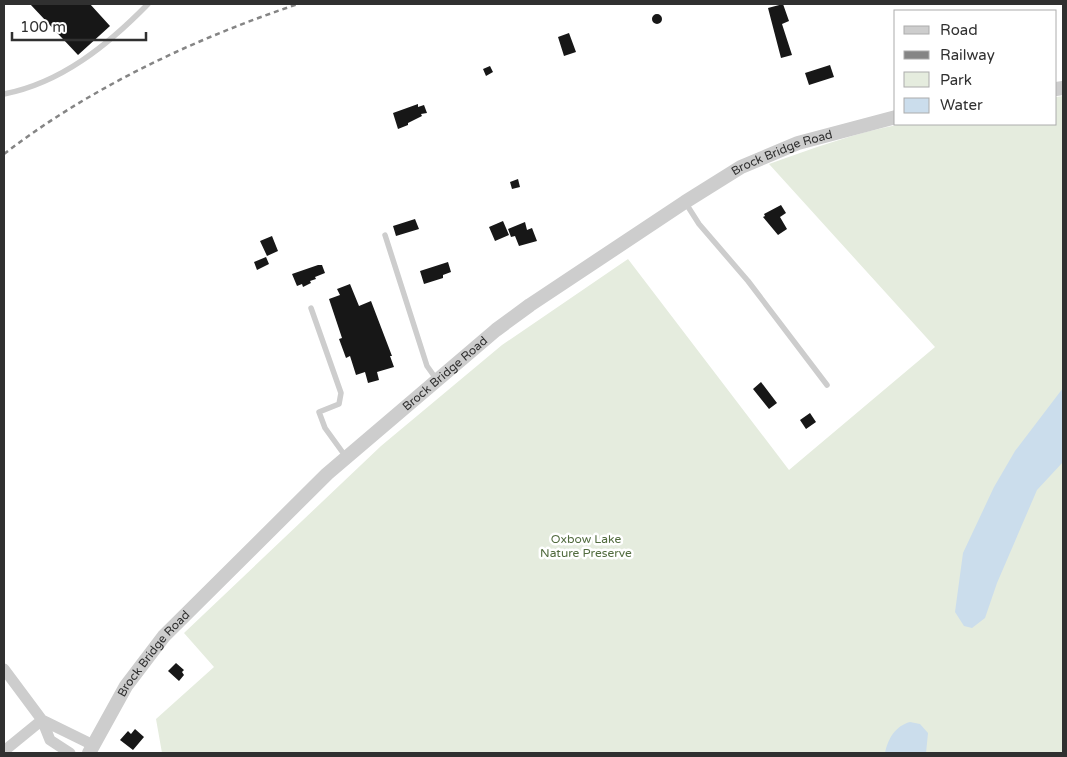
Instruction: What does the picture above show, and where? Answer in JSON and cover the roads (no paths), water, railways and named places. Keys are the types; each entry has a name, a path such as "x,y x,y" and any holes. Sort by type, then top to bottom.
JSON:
{"street":[{"name":"Brock Bridge Road","path":"91,749 126,686 164,636 346,457 530,305 684,202 767,154 836,132 894,118"},
{"path":"4,669 42,720 50,740 70,753"},
{"path":"42,720 91,749"},
{"path":"4,751 42,720"}],"lane":[{"path":"4,94 20,91 85,60 148,4"},
{"path":"684,202 699,224 748,282 827,385"},
{"path":"385,234 427,366 437,380"},
{"path":"311,308 341,393 339,404 319,412 324,428 346,457"}],"water":[{"path":"1063,388 1063,462 1037,490 997,583 985,618 972,628 964,626 955,612 963,553 994,487 1015,451"},
{"path":"910,722 920,724 928,733 926,753 885,753 888,743 896,730"}],"railway":[{"path":"4,154 72,107 145,67 220,33 298,4"}],"park label":[{"name":"Oxbow Lake Nature Preserve","path":"586,546"}]}
